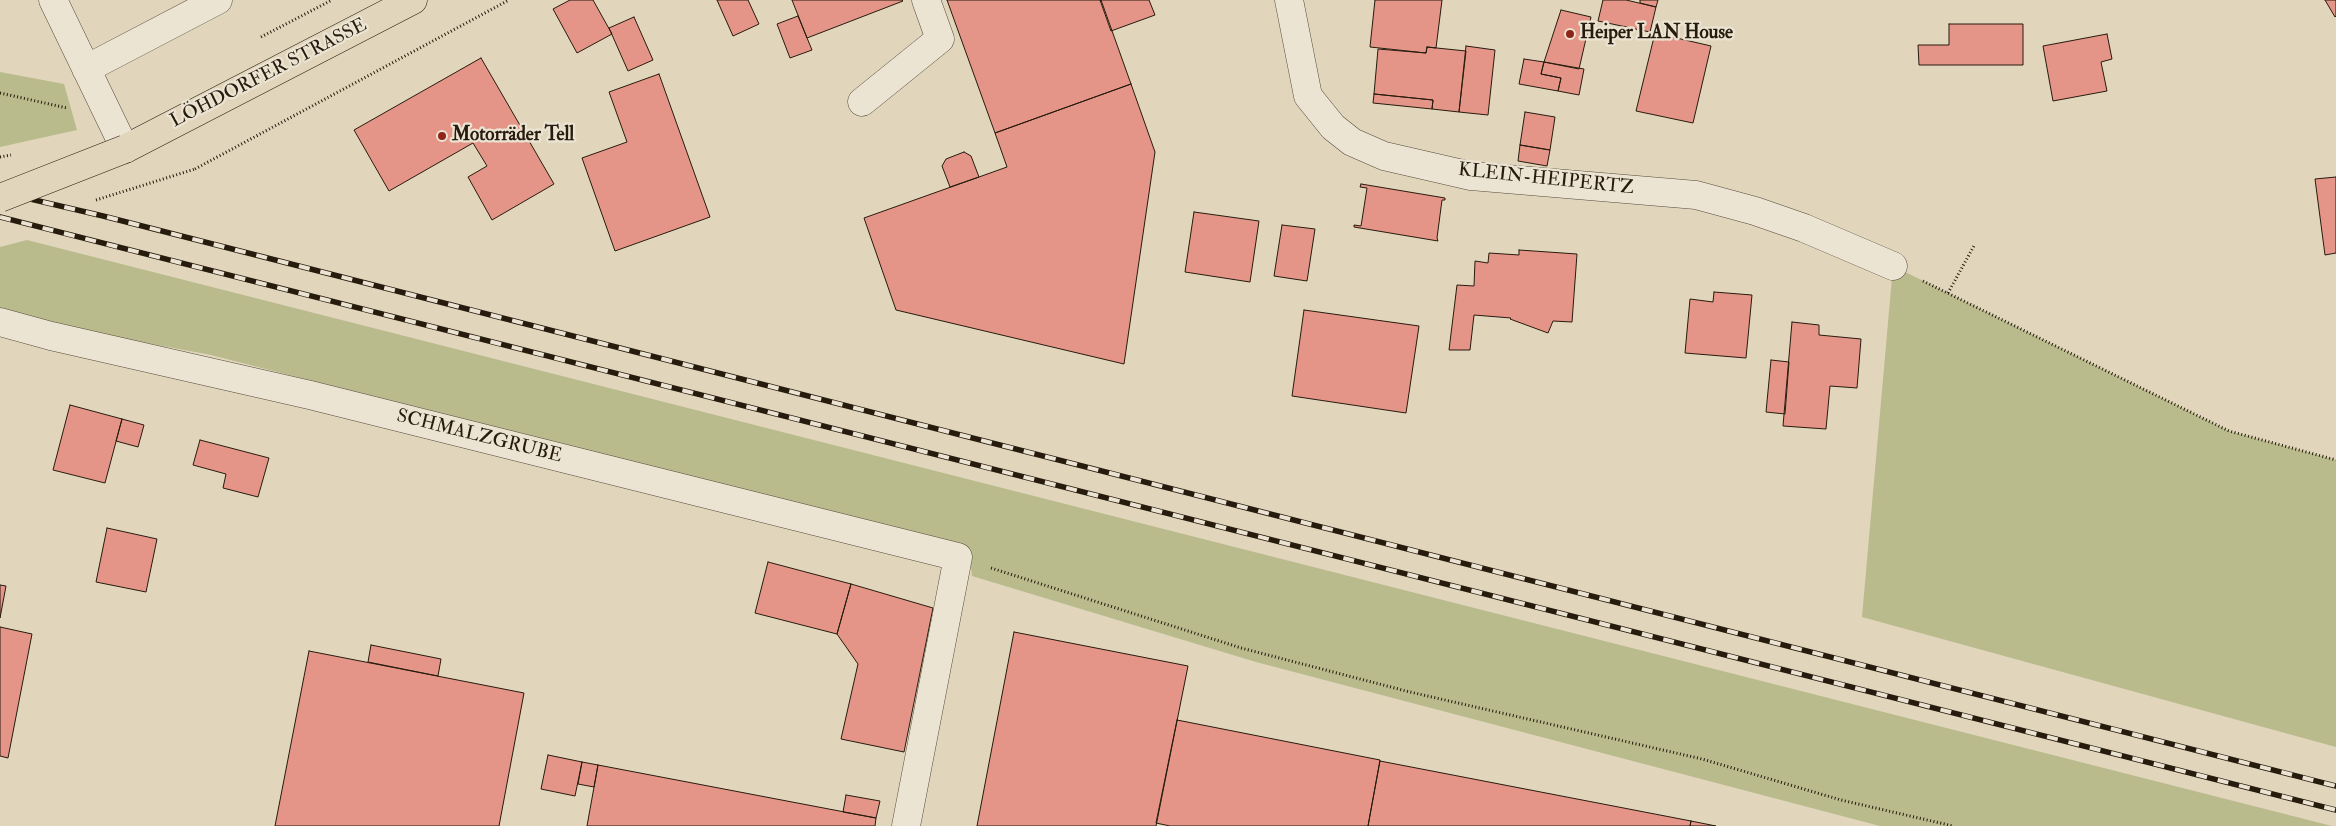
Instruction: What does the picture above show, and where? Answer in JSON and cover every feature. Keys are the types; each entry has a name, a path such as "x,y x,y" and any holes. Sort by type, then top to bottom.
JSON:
{"main road":[{"name":"LÖHDORFER STRASSE","path":"0,198 125,148 413,0"}],"street":[{"path":"53,0 125,148"},
{"path":"86,69 218,0"},
{"path":"862,102 940,39 926,0"},
{"name":"KLEIN-HEIPERTZ","path":"1289,0 1308,96 1333,127 1352,142 1384,156 1471,176 1696,195 1755,210 1893,266"},
{"name":"SCHMALZGRUBE","path":"0,322 51,336 310,395 958,558"},
{"path":"906,826 958,558"}],"path":[{"path":"195,169 509,0"},
{"path":"0,93 109,117"},
{"path":"1948,293 1975,244"},
{"path":"1893,266 2229,431 2336,460"},
{"path":"958,558 1251,650 1410,692 1702,759 1841,800 1953,826"}],"green space":[{"path":"0,72 64,84 77,130 0,147"},
{"path":"27,240 2332,826 1880,826 1256,662 972,576 969,549 211,355 50,325 0,310 0,247"},
{"path":"1893,266 2229,431 2336,460 2336,747 1862,617"}],"building":[{"path":"570,0 593,0 612,34 577,53 553,9"},
{"path":"717,0 748,0 759,24 733,36"},
{"path":"792,0 902,0 903,1 807,38"},
{"path":"947,0 1101,0 1131,84 995,133"},
{"path":"1100,0 1149,0 1155,15 1111,31"},
{"path":"1375,0 1442,0 1436,48 1427,47 1426,53 1370,47"},
{"path":"1603,0 1626,0 1656,7 1650,32 1598,21"},
{"path":"1640,0 1658,0 1656,7 1640,3"},
{"path":"2325,0 2336,0 2335,17"},
{"name":"Heiper LAN House","path":"1561,10 1591,17 1579,69 1544,62"},
{"path":"798,16 812,50 790,58 777,24"},
{"path":"634,17 653,60 628,71 609,28"},
{"path":"1949,24 2023,24 2023,65 1919,65 1918,45 1949,45"},
{"path":"1655,33 1711,46 1693,123 1636,111"},
{"path":"2107,34 2112,59 2101,62 2107,91 2053,101 2043,46"},
{"path":"1466,46 1495,50 1488,115 1459,112"},
{"path":"1427,47 1466,51 1459,112 1432,109 1433,100 1374,94 1378,49 1426,53"},
{"name":"Motorräder Tell","path":"481,58 554,184 492,220 468,177 487,166 473,143 389,191 354,130"},
{"path":"1524,59 1544,62 1541,74 1561,78 1558,91 1519,84"},
{"path":"1544,62 1584,69 1579,95 1558,91 1561,78 1541,74"},
{"path":"659,74 710,217 615,251 582,158 627,142 609,92"},
{"path":"1131,84 1155,152 1124,364 896,310 864,218 1007,167 995,133"},
{"path":"1374,94 1433,100 1432,109 1373,103"},
{"path":"1525,112 1555,117 1550,150 1520,145"},
{"path":"1520,145 1550,150 1547,166 1518,161"},
{"path":"964,152 971,156 979,177 950,187 942,166 946,159"},
{"path":"2336,177 2336,253 2325,255 2315,179"},
{"path":"1361,184 1445,198 1445,200 1442,200 1438,241 1354,227 1354,225 1361,226 1367,188 1360,187"},
{"path":"1194,212 1259,221 1250,282 1185,272"},
{"path":"1282,225 1315,229 1307,281 1274,276"},
{"path":"1519,250 1577,254 1572,322 1553,321 1548,333 1511,318 1474,315 1470,350 1449,350 1457,285 1474,286 1475,261 1488,263 1489,253 1519,255"},
{"path":"1714,292 1752,295 1746,358 1685,353 1690,299 1713,302"},
{"path":"1304,310 1419,326 1406,413 1292,396"},
{"path":"1792,322 1819,325 1819,335 1861,339 1857,388 1830,386 1826,429 1783,426"},
{"path":"1771,360 1789,362 1785,414 1766,412"},
{"path":"70,405 122,419 105,483 53,470"},
{"path":"122,419 144,425 138,447 116,441"},
{"path":"200,440 269,458 258,497 223,488 226,474 193,465"},
{"path":"107,528 157,539 146,592 96,582"},
{"path":"768,562 851,584 837,634 755,613"},
{"path":"851,584 933,608 904,752 841,739 858,664 837,634"},
{"path":"0,585 6,586 0,618"},
{"path":"0,627 32,634 8,758 0,756"},
{"path":"1014,632 1188,666 1156,826 977,826"},
{"path":"371,645 441,659 438,676 368,662"},
{"path":"309,651 524,693 499,826 275,826"},
{"path":"1177,720 1380,760 1368,826 1170,826 1156,823"},
{"path":"548,755 582,762 575,796 541,789"},
{"path":"1380,761 1691,821 1690,826 1368,826"},
{"path":"582,762 598,765 594,787 578,784"},
{"path":"598,765 876,818 875,826 587,826"},
{"path":"846,795 880,801 876,818 843,812"},
{"path":"1691,821 1716,826 1690,826"}],"railway":[{"path":"0,192 103,216 2336,786"},
{"path":"0,217 2336,810"}],"place":[{"name":"Heiper LAN House","path":"1570,34"},
{"name":"Motorräder Tell","path":"442,136"}]}
